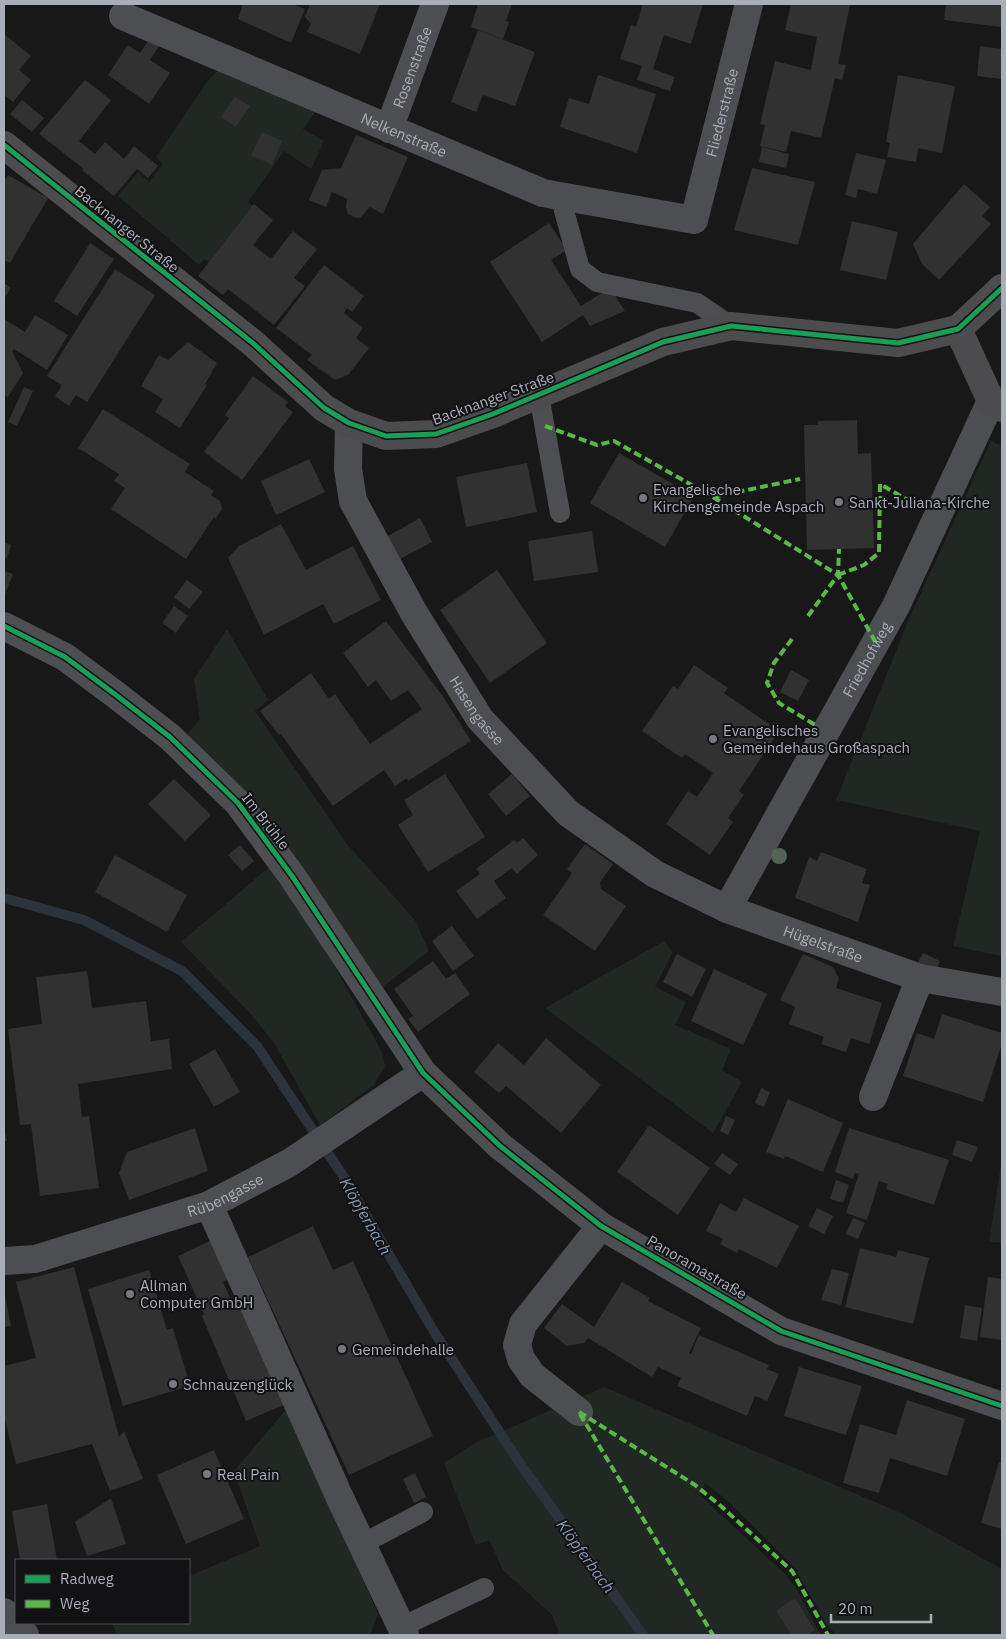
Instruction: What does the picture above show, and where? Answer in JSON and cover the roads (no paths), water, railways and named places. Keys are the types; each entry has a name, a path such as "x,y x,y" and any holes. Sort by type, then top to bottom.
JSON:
{"street":[{"name":"Rosenstraße","path":"388,129 435,4"},
{"name":"Fliederstraße","path":"694,220 749,4"},
{"name":"Nelkenstraße","path":"123,16 543,193 694,220"},
{"name":"Backnanger Straße","path":"4,145 254,344 324,408 349,423 386,436 436,434 539,395 663,342 731,326 898,343 958,329 1002,288"},
{"path":"958,329 997,405"},
{"name":"Friedhofweg","path":"727,909 821,729 896,606 997,405"},
{"name":"Hasengasse","path":"349,423 348,469 354,501 414,613 480,719 568,813 655,874 727,909"},
{"name":"Im Brühle","path":"4,626 65,657 116,695 170,737 238,803 292,876 423,1074"},
{"name":"Hügelstraße","path":"727,909 920,978 1002,992"},
{"path":"873,1097 920,978"},
{"name":"Rübengasse","path":"4,1261 35,1259 209,1205 288,1163 423,1074"},
{"name":"Panoramastraße","path":"423,1074 495,1151 601,1226 781,1331 1002,1406"},
{"path":"209,1205 403,1631"},
{"path":"579,1412 532,1375 521,1359 517,1345 523,1324 601,1226"},
{"path":"4,1612 7,1620 25,1635"}],"lane":[{"path":"560,196 580,269 596,282 697,303 731,326"},
{"path":"539,395 560,512"},
{"path":"362,1544 423,1512"},
{"path":"403,1631 484,1588"}],"waterway":[{"name":"Klöpferbach","path":"4,898 84,920 182,971 257,1046 343,1176 433,1330 521,1465 643,1635"}],"place":[{"name":"Evangelische Kirchengemeinde Aspach","path":"643,498"},
{"name":"Sankt-Juliana-Kirche","path":"839,502"},
{"name":"Evangelisches Gemeindehaus Großaspach","path":"713,739"},
{"name":"Allman Computer GmbH","path":"130,1294"},
{"name":"Gemeindehalle","path":"342,1349"},
{"name":"Schnauzenglück","path":"173,1384"},
{"name":"Real Pain","path":"207,1474"}]}
